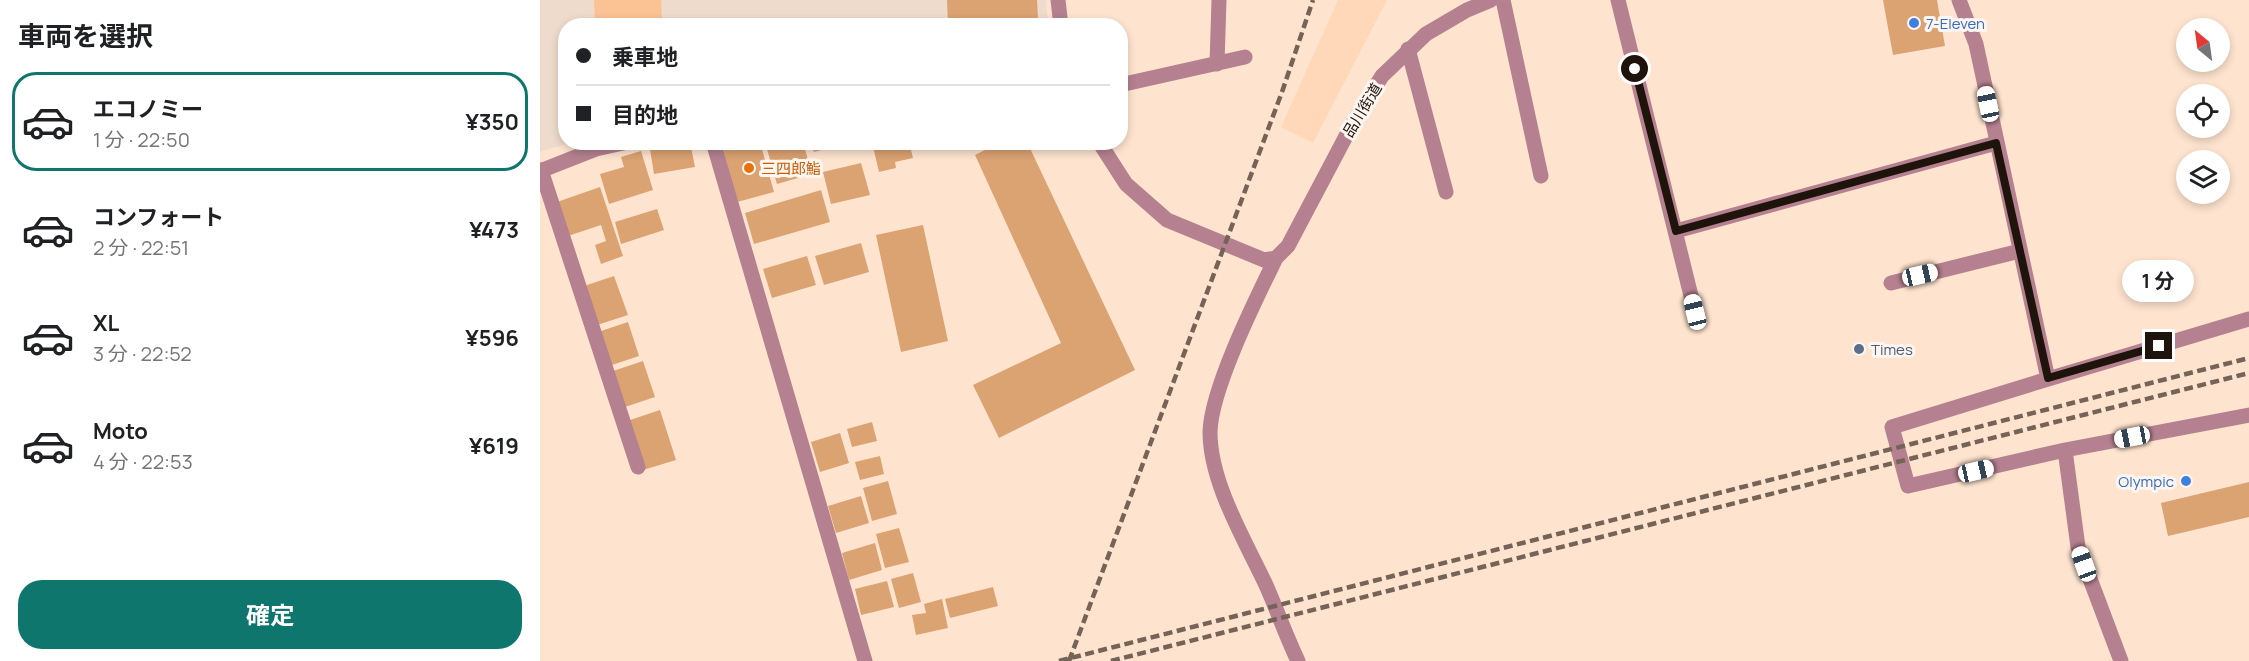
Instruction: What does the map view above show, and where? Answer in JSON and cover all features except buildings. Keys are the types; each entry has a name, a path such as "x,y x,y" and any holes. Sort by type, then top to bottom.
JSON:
{"street":[{"path":"1058,0 1061,18"},
{"path":"1217,64 1219,0"},
{"name":"品川街道","path":"1298,661 1215,470 1211,443 1214,407 1256,299 1276,258 1288,246 1382,76 1408,50 1436,28 1491,0"},
{"path":"1503,0 1541,176"},
{"path":"1618,0 1695,312"},
{"path":"1959,0 1976,44 2048,378"},
{"path":"1408,50 1446,192"},
{"path":"1128,83 1245,57"},
{"path":"1676,231 1996,143"},
{"path":"593,150 541,170 638,467"},
{"path":"715,150 865,661"},
{"path":"1104,150 1126,184 1167,220 1240,252 1264,260 1276,258"},
{"path":"1891,283 2020,251"},
{"path":"2249,319 1892,427 1908,486 2066,450 2249,415"},
{"path":"2066,450 2078,547 2121,661"}],"shaded area":[{"path":"540,0 1046,0 1047,18 558,18 558,146 540,152"},
{"path":"594,0 661,0 662,18 595,18"},
{"path":"1338,0 1387,0 1313,143 1281,127"}],"railway":[{"path":"1069,661 1282,92 1313,0"},
{"path":"1059,661 2249,358"},
{"path":"1111,661 2249,373"}],"place":[{"name":"7-Eleven","path":"1914,23"},
{"name":"三四郎鮨","path":"749,168"},
{"name":"Times","path":"1859,349"},
{"name":"Olympic","path":"2186,481"}],"route":[{"path":"1635,69 1676,231 1996,143 2048,378 2159,346"}]}
